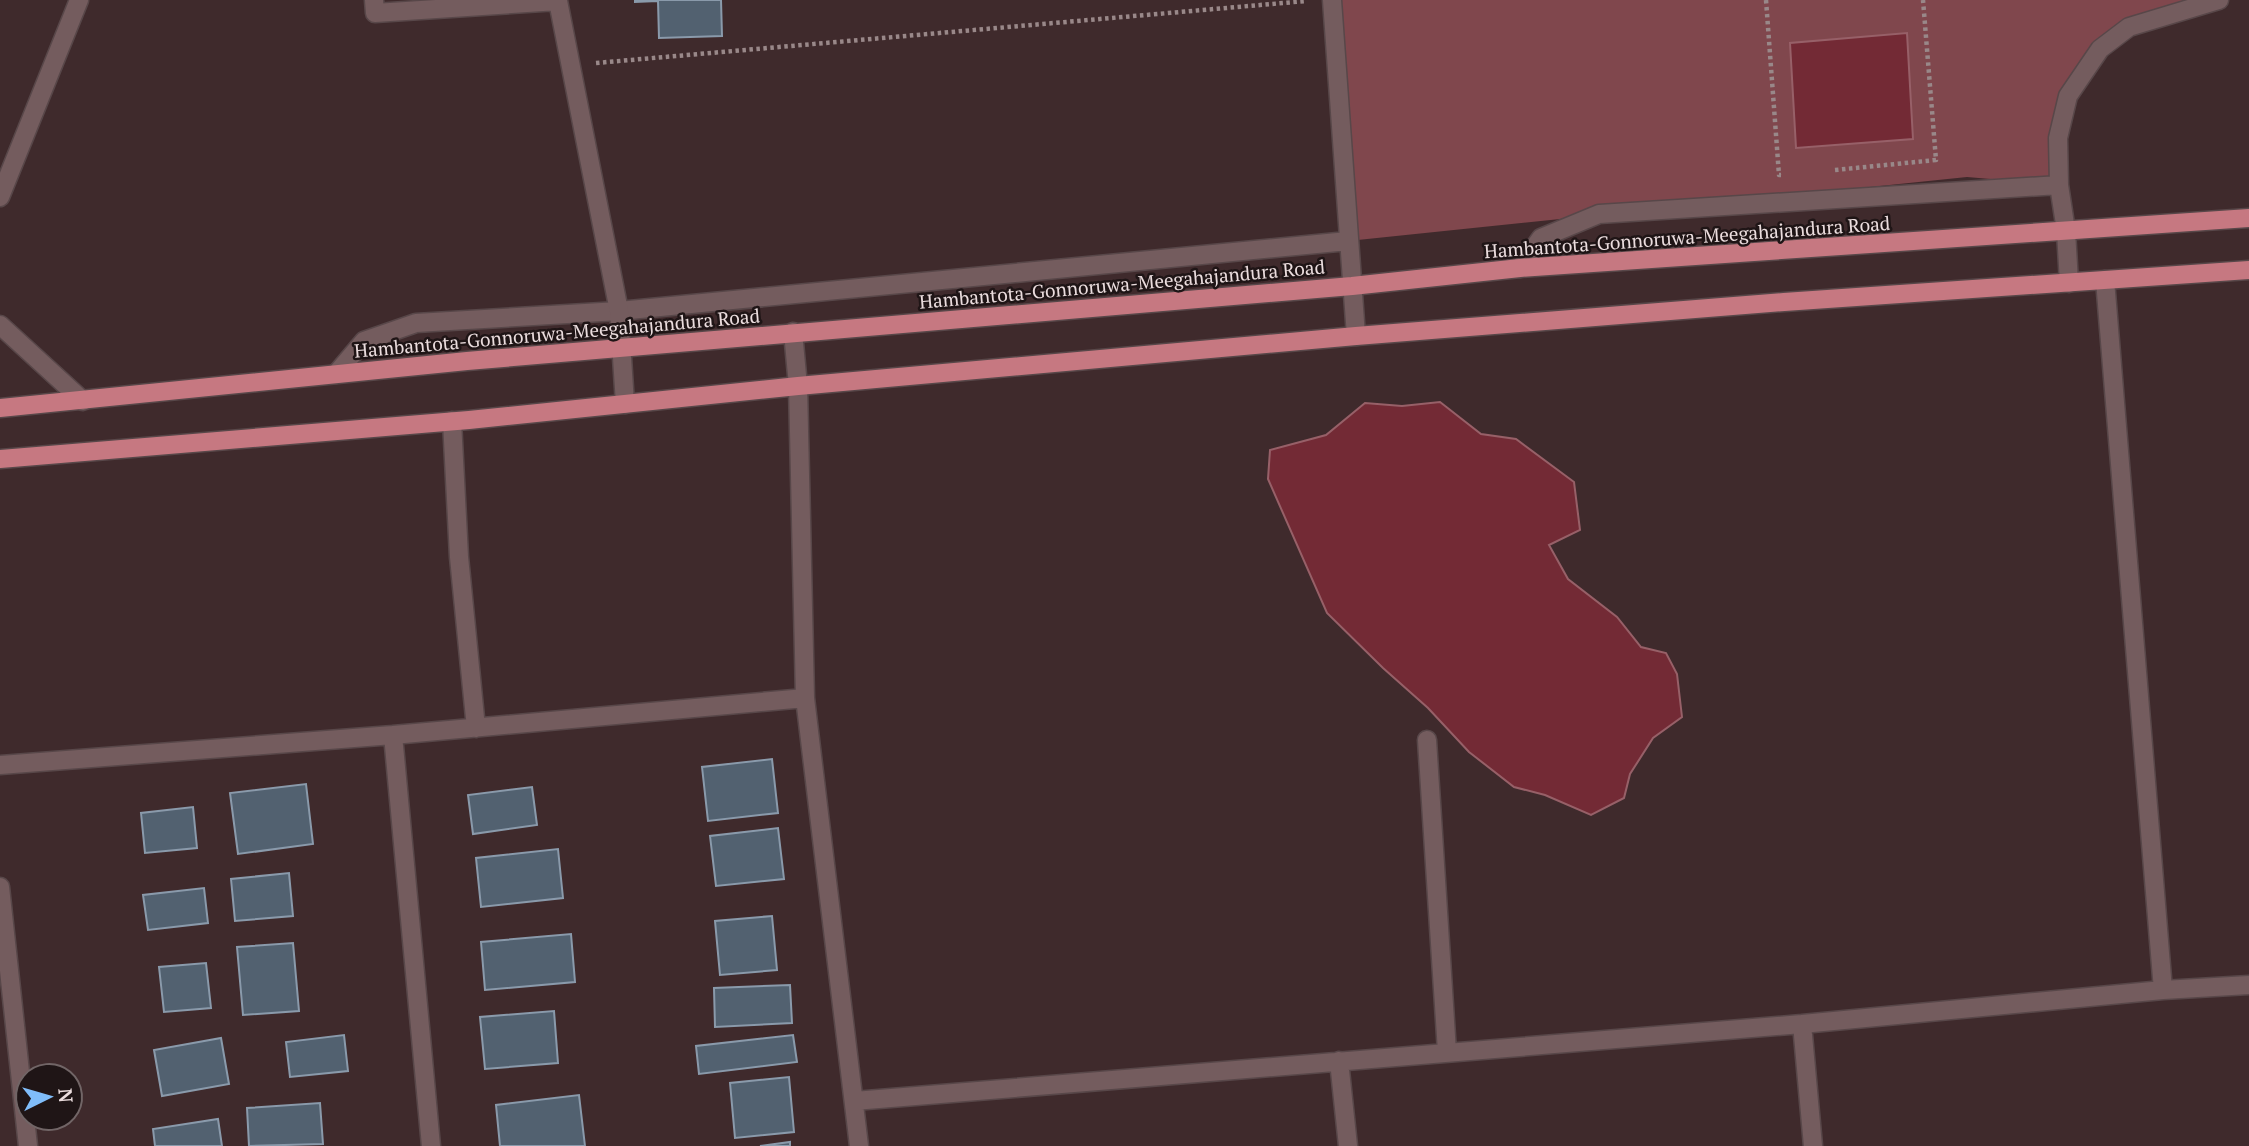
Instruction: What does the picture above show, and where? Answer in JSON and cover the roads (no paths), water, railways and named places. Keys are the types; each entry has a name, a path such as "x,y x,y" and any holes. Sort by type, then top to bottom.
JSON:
{"main road":[{"name":"Hambantota-Gonnoruwa-Meegahajandura Road","path":"0,408 621,347 1352,285 1520,268 2249,218"},
{"path":"0,459 452,421 1356,335 2249,270"}],"street":[{"path":"0,197 79,0"},
{"path":"374,0 375,13 558,1 619,311 625,404"},
{"path":"1332,0 1356,335"},
{"path":"2069,283 2066,231 2059,185 2058,138 2068,96 2100,48 2129,27 2219,0"},
{"path":"1520,268 1541,238 1599,214 2059,185"},
{"path":"336,374 364,341 416,323 619,311 1348,241"},
{"path":"2105,280 2163,990"},
{"path":"0,325 83,401"},
{"path":"793,332 798,386 805,698 859,1146"},
{"path":"452,421 460,557 476,728"},
{"path":"0,765 393,736 805,698"},
{"path":"393,736 431,1146"},
{"path":"1427,740 1447,1052"},
{"path":"0,887 28,1146"},
{"path":"854,1101 1802,1024 2163,990 2249,985"},
{"path":"1802,1024 1813,1146"},
{"path":"1339,1061 1348,1146"}]}
